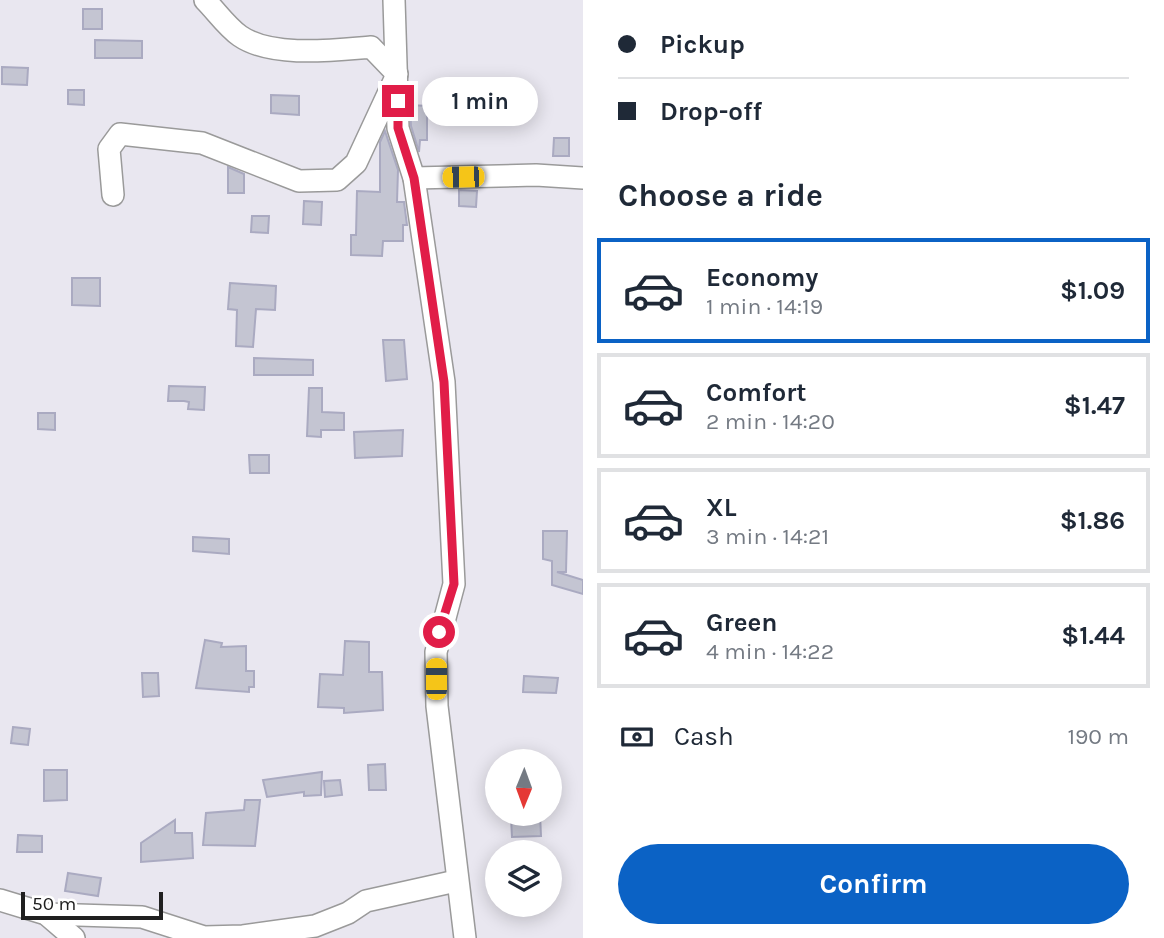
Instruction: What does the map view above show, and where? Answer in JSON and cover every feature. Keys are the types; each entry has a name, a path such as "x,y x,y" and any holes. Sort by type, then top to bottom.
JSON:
{"street":[{"path":"205,0 241,37 271,47 310,51 371,47 397,74"},
{"path":"394,0 398,128 414,178 444,382 454,584 436,652 437,706 465,938"},
{"path":"113,195 109,149 120,134 202,143 299,181 337,180 356,163 397,74"},
{"path":"414,178 536,175 583,177"},
{"path":"0,900 46,914 142,917 204,937 256,935 315,926 366,901 456,880"},
{"path":"46,914 74,938"}],"building":[{"path":"83,9 102,9 102,29 83,29"},
{"path":"95,40 142,41 142,58 95,58"},
{"path":"2,67 28,68 27,85 2,84"},
{"path":"68,90 84,90 84,105 68,104"},
{"path":"271,95 299,96 299,115 271,113"},
{"path":"410,105 427,106 427,140 420,140 419,152 411,126"},
{"path":"385,131 398,170 397,202 404,202 407,225 403,225 403,241 383,241 382,256 351,255 351,235 356,235 357,191 380,192 380,142"},
{"path":"554,138 569,138 569,156 553,156"},
{"path":"228,167 244,174 244,193 228,193"},
{"path":"459,190 477,191 476,207 459,206"},
{"path":"304,201 322,202 321,225 303,224"},
{"path":"252,216 269,216 268,233 251,232"},
{"path":"72,278 100,278 100,306 72,305"},
{"path":"230,283 276,286 275,310 256,309 253,347 236,346 237,310 228,309"},
{"path":"383,340 404,340 407,379 386,381"},
{"path":"254,358 313,360 313,375 254,375"},
{"path":"169,386 205,387 204,410 188,409 189,402 168,401"},
{"path":"309,388 322,388 322,412 344,413 344,430 321,430 321,437 307,436"},
{"path":"38,413 55,413 55,430 38,429"},
{"path":"403,430 402,456 355,458 354,432"},
{"path":"249,455 269,455 269,473 250,473"},
{"path":"543,531 567,531 566,572 557,572 583,580 583,594 552,585 552,561 543,559"},
{"path":"193,537 229,539 229,554 193,551"},
{"path":"205,640 222,643 221,647 246,646 246,671 254,671 254,687 249,687 249,692 196,688"},
{"path":"345,641 369,642 369,672 382,672 383,710 344,713 344,708 318,707 320,674 343,675"},
{"path":"142,673 158,673 159,696 143,697"},
{"path":"524,676 558,678 556,693 523,692"},
{"path":"13,727 30,729 28,745 11,743"},
{"path":"385,764 386,790 369,790 368,765"},
{"path":"44,770 67,770 67,800 44,801"},
{"path":"322,772 321,795 304,796 304,792 267,797 263,780"},
{"path":"340,780 342,795 325,797 324,781"},
{"path":"245,800 260,800 255,846 203,845 206,813 244,810"},
{"path":"175,820 175,833 192,833 193,858 141,862 141,843"},
{"path":"511,826 541,826 541,836 512,837"},
{"path":"18,835 42,836 42,852 17,852"},
{"path":"68,873 101,878 98,896 65,891"}],"route":[{"path":"398,101 398,128 414,178 444,382 454,584 439,632"}]}
